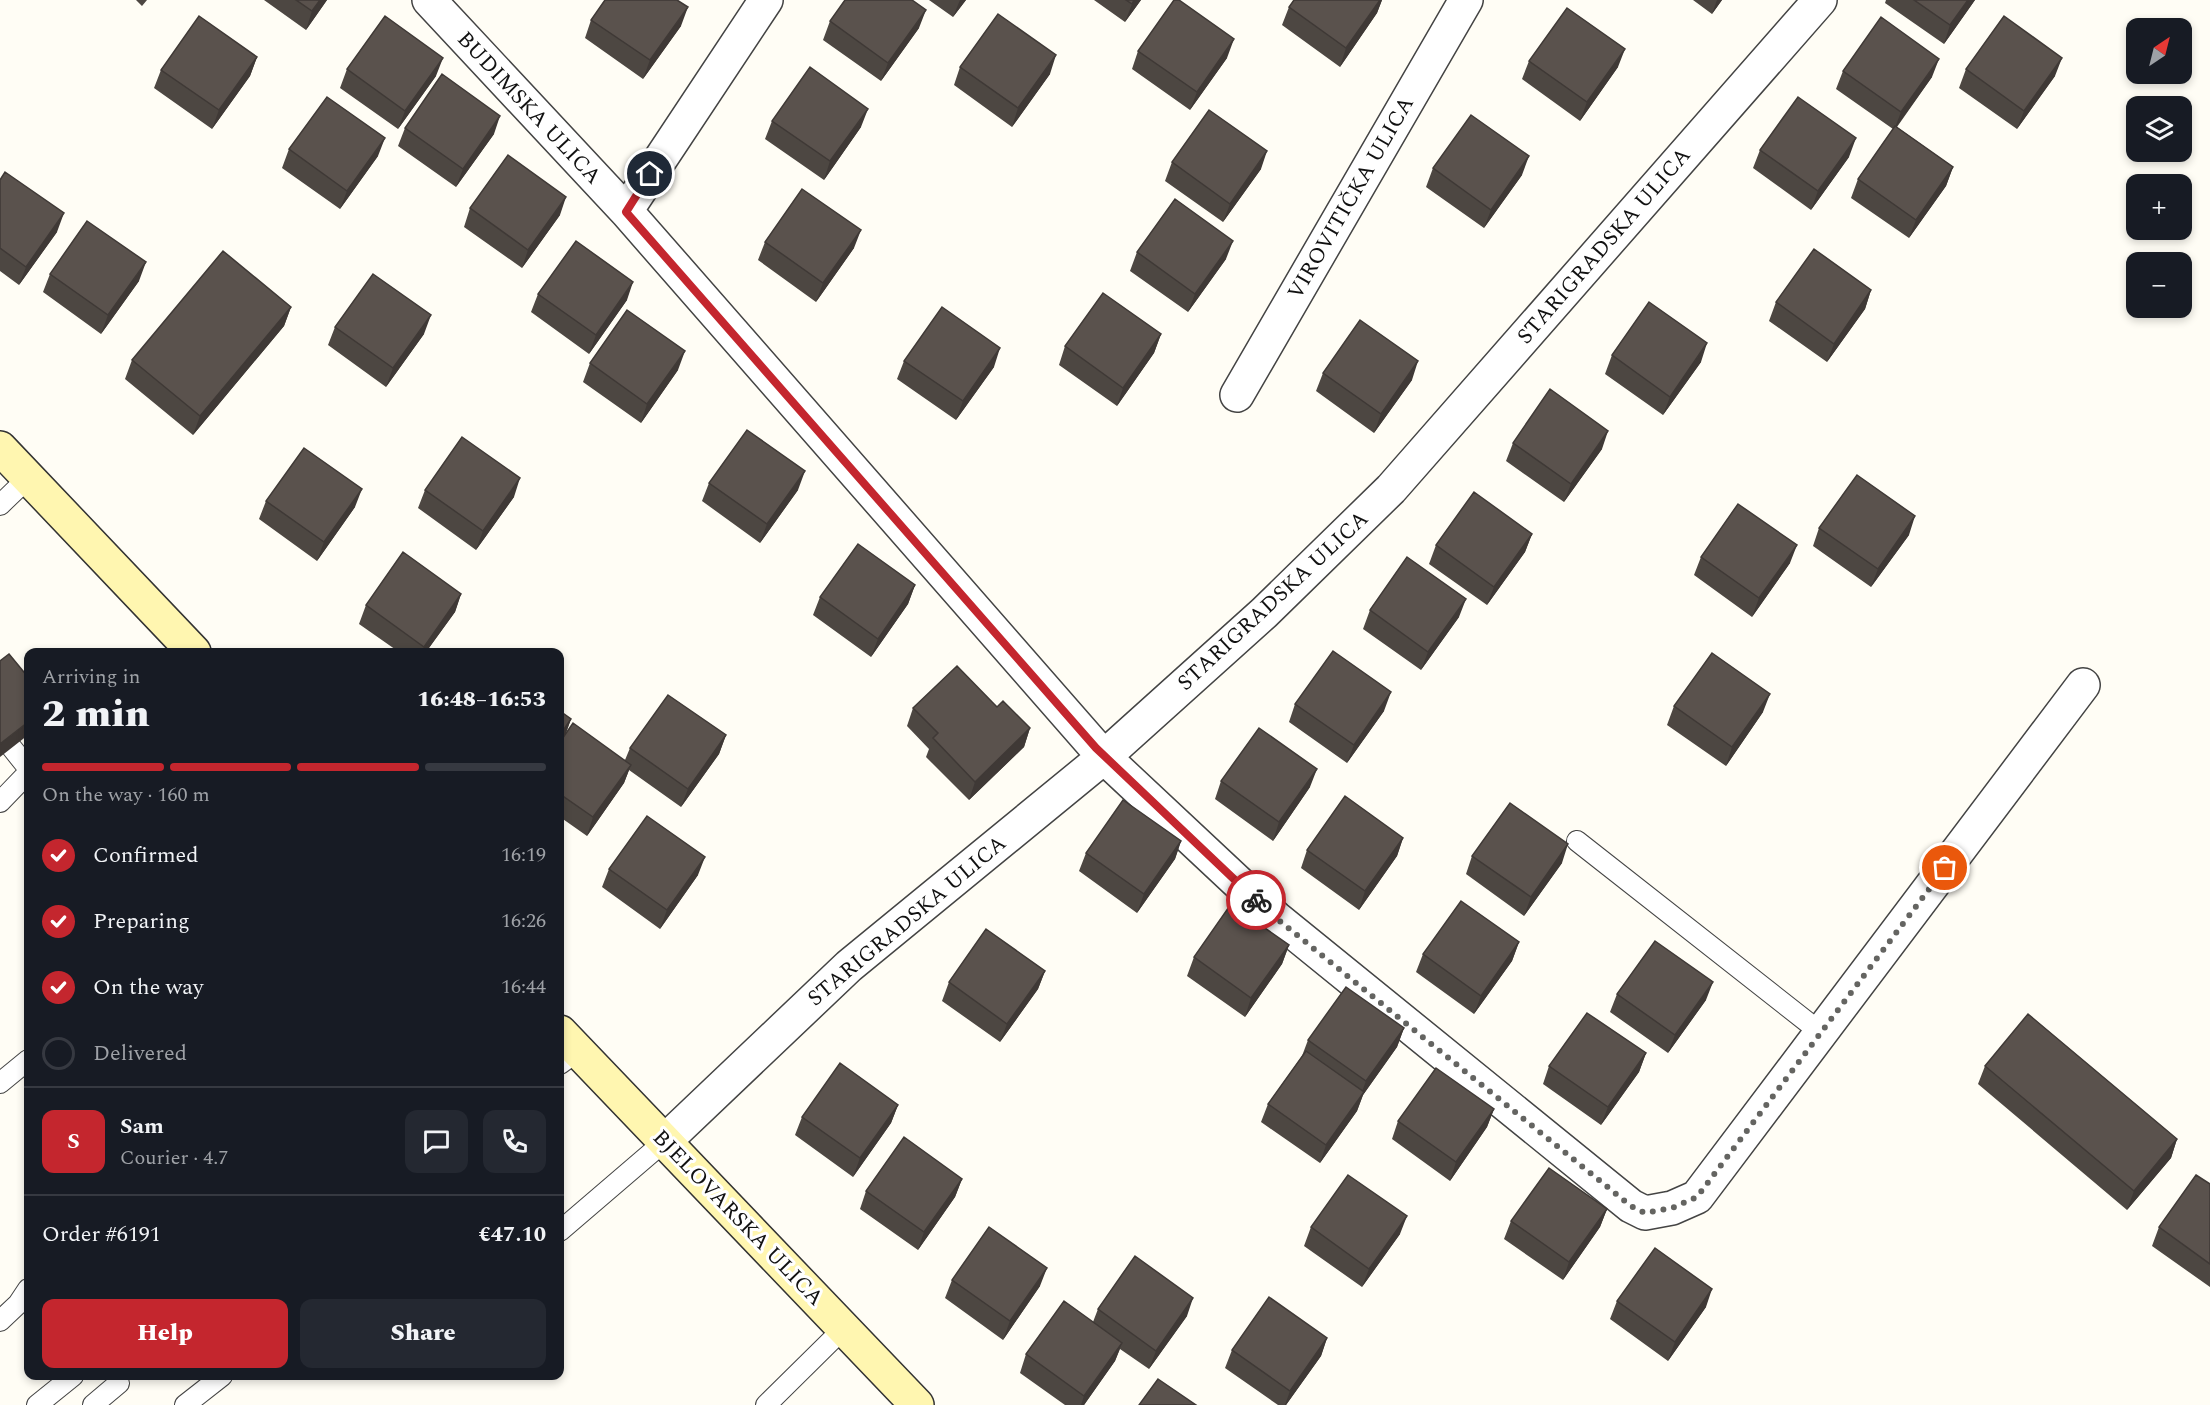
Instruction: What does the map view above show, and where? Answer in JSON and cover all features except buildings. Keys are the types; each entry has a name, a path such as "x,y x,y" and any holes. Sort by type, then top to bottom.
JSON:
{"main road":[{"path":"0,448 183,648"},
{"name":"BJELOVARSKA ULICA","path":"566,1049 665,1141 917,1405"}],"street":[{"name":"BUDIMSKA ULICA","path":"429,0 626,212 1104,757 1276,918 1631,1206 1645,1213 1672,1208 1697,1197 2084,685"},
{"path":"626,212 766,0"},
{"name":"VIROVITIČKA ULICA","path":"1237,395 1466,0"},
{"name":"STARIGRADSKA ULICA","path":"665,1141 849,966 1104,757 1264,613 1390,489 1820,0"}],"lane":[{"path":"0,505 28,478"},
{"path":"12,748 24,763"},
{"path":"0,802 24,777"},
{"path":"1577,841 1820,1032"},
{"path":"0,1083 24,1063"},
{"path":"564,1228 665,1141"},
{"path":"0,1301 24,1283"},
{"path":"0,1321 24,1295"},
{"path":"766,1405 843,1328"},
{"path":"185,1405 217,1380"},
{"path":"37,1405 66,1382"},
{"path":"93,1405 118,1383"}],"way so far":[{"path":"1256,900 1631,1206 1645,1213 1672,1208 1697,1197 1945,868"}],"route":[{"path":"650,174 626,212 1096,748 1256,900"}]}
